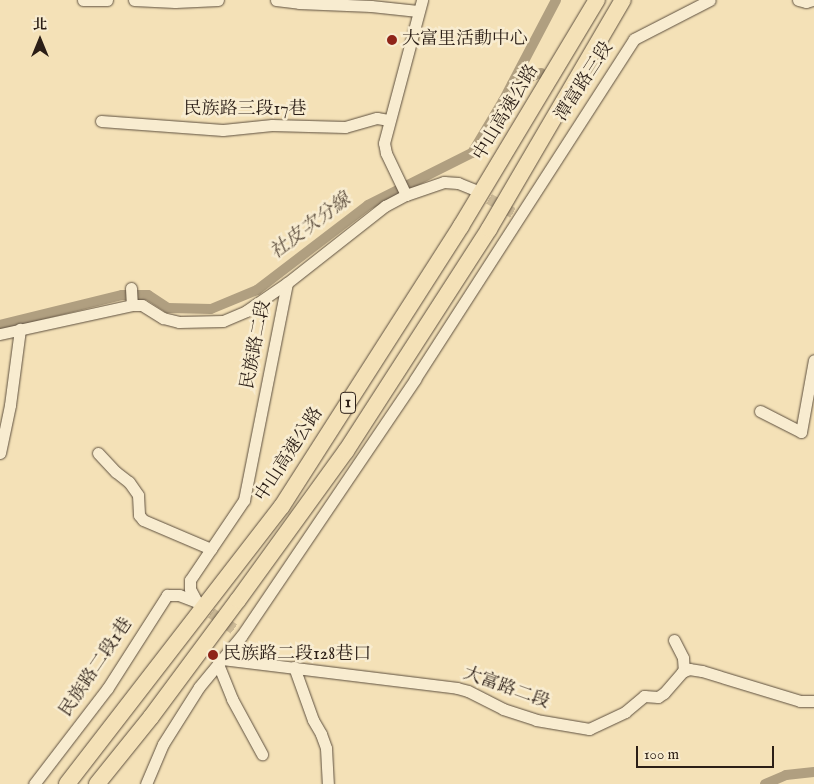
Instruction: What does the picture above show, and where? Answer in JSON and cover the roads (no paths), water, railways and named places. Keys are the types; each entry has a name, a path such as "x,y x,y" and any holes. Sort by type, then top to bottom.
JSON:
{"highway":[{"name":"中山高速公路","path":"67,784 282,506 461,226 597,0"},
{"name":"1","path":"97,784 186,671 346,451 488,229 604,37 623,0"}],"street":[{"path":"83,0 107,0"},
{"path":"134,0 175,2 218,0"},
{"path":"276,0 299,3 420,6 388,120 384,143 386,153 403,189 444,182 458,183 475,190"},
{"name":"潭富路三段","path":"220,662 415,379 634,39 710,0"},
{"path":"798,0 811,2 813,0"},
{"name":"民族路三段17巷","path":"101,121 223,130 272,125 345,127 377,118 388,120"},
{"name":"民族路二段","path":"179,595 244,500 287,283 385,206 403,189"},
{"path":"0,334 132,303 142,305 163,318 179,322 223,321 246,311 287,283"},
{"path":"131,288 132,303"},
{"path":"0,453 11,396 20,329"},
{"path":"760,411 801,432 814,360"},
{"path":"98,453 116,472 129,482 138,495 139,514 143,520 211,550"},
{"path":"179,595 197,602 190,589 190,580"},
{"name":"民族路二段1巷","path":"34,784 107,689 167,595 179,595"},
{"path":"674,640 683,658 684,671 689,669 702,671 800,701 814,700"},
{"path":"220,662 232,699 262,754"},
{"path":"146,784 163,744 199,687 220,662"},
{"name":"大富路二段","path":"220,662 294,667 458,688 468,690 503,709 536,720 588,730 625,712 644,696 658,697 684,671"},
{"path":"294,667 313,720 326,748 328,784"}],"waterway":[{"name":"社皮次分線","path":"0,325 122,295 148,295 168,308 211,309 257,290 368,205 472,153 503,101 556,0"},
{"path":"512,84 541,73"},
{"path":"765,784 786,775 814,772"}],"tunnel":[{"path":"475,190 519,216"},
{"path":"198,603 236,630"}],"place":[{"name":"大富里活動中心","path":"392,40"},
{"name":"民族路二段128巷口","path":"213,655"}]}
